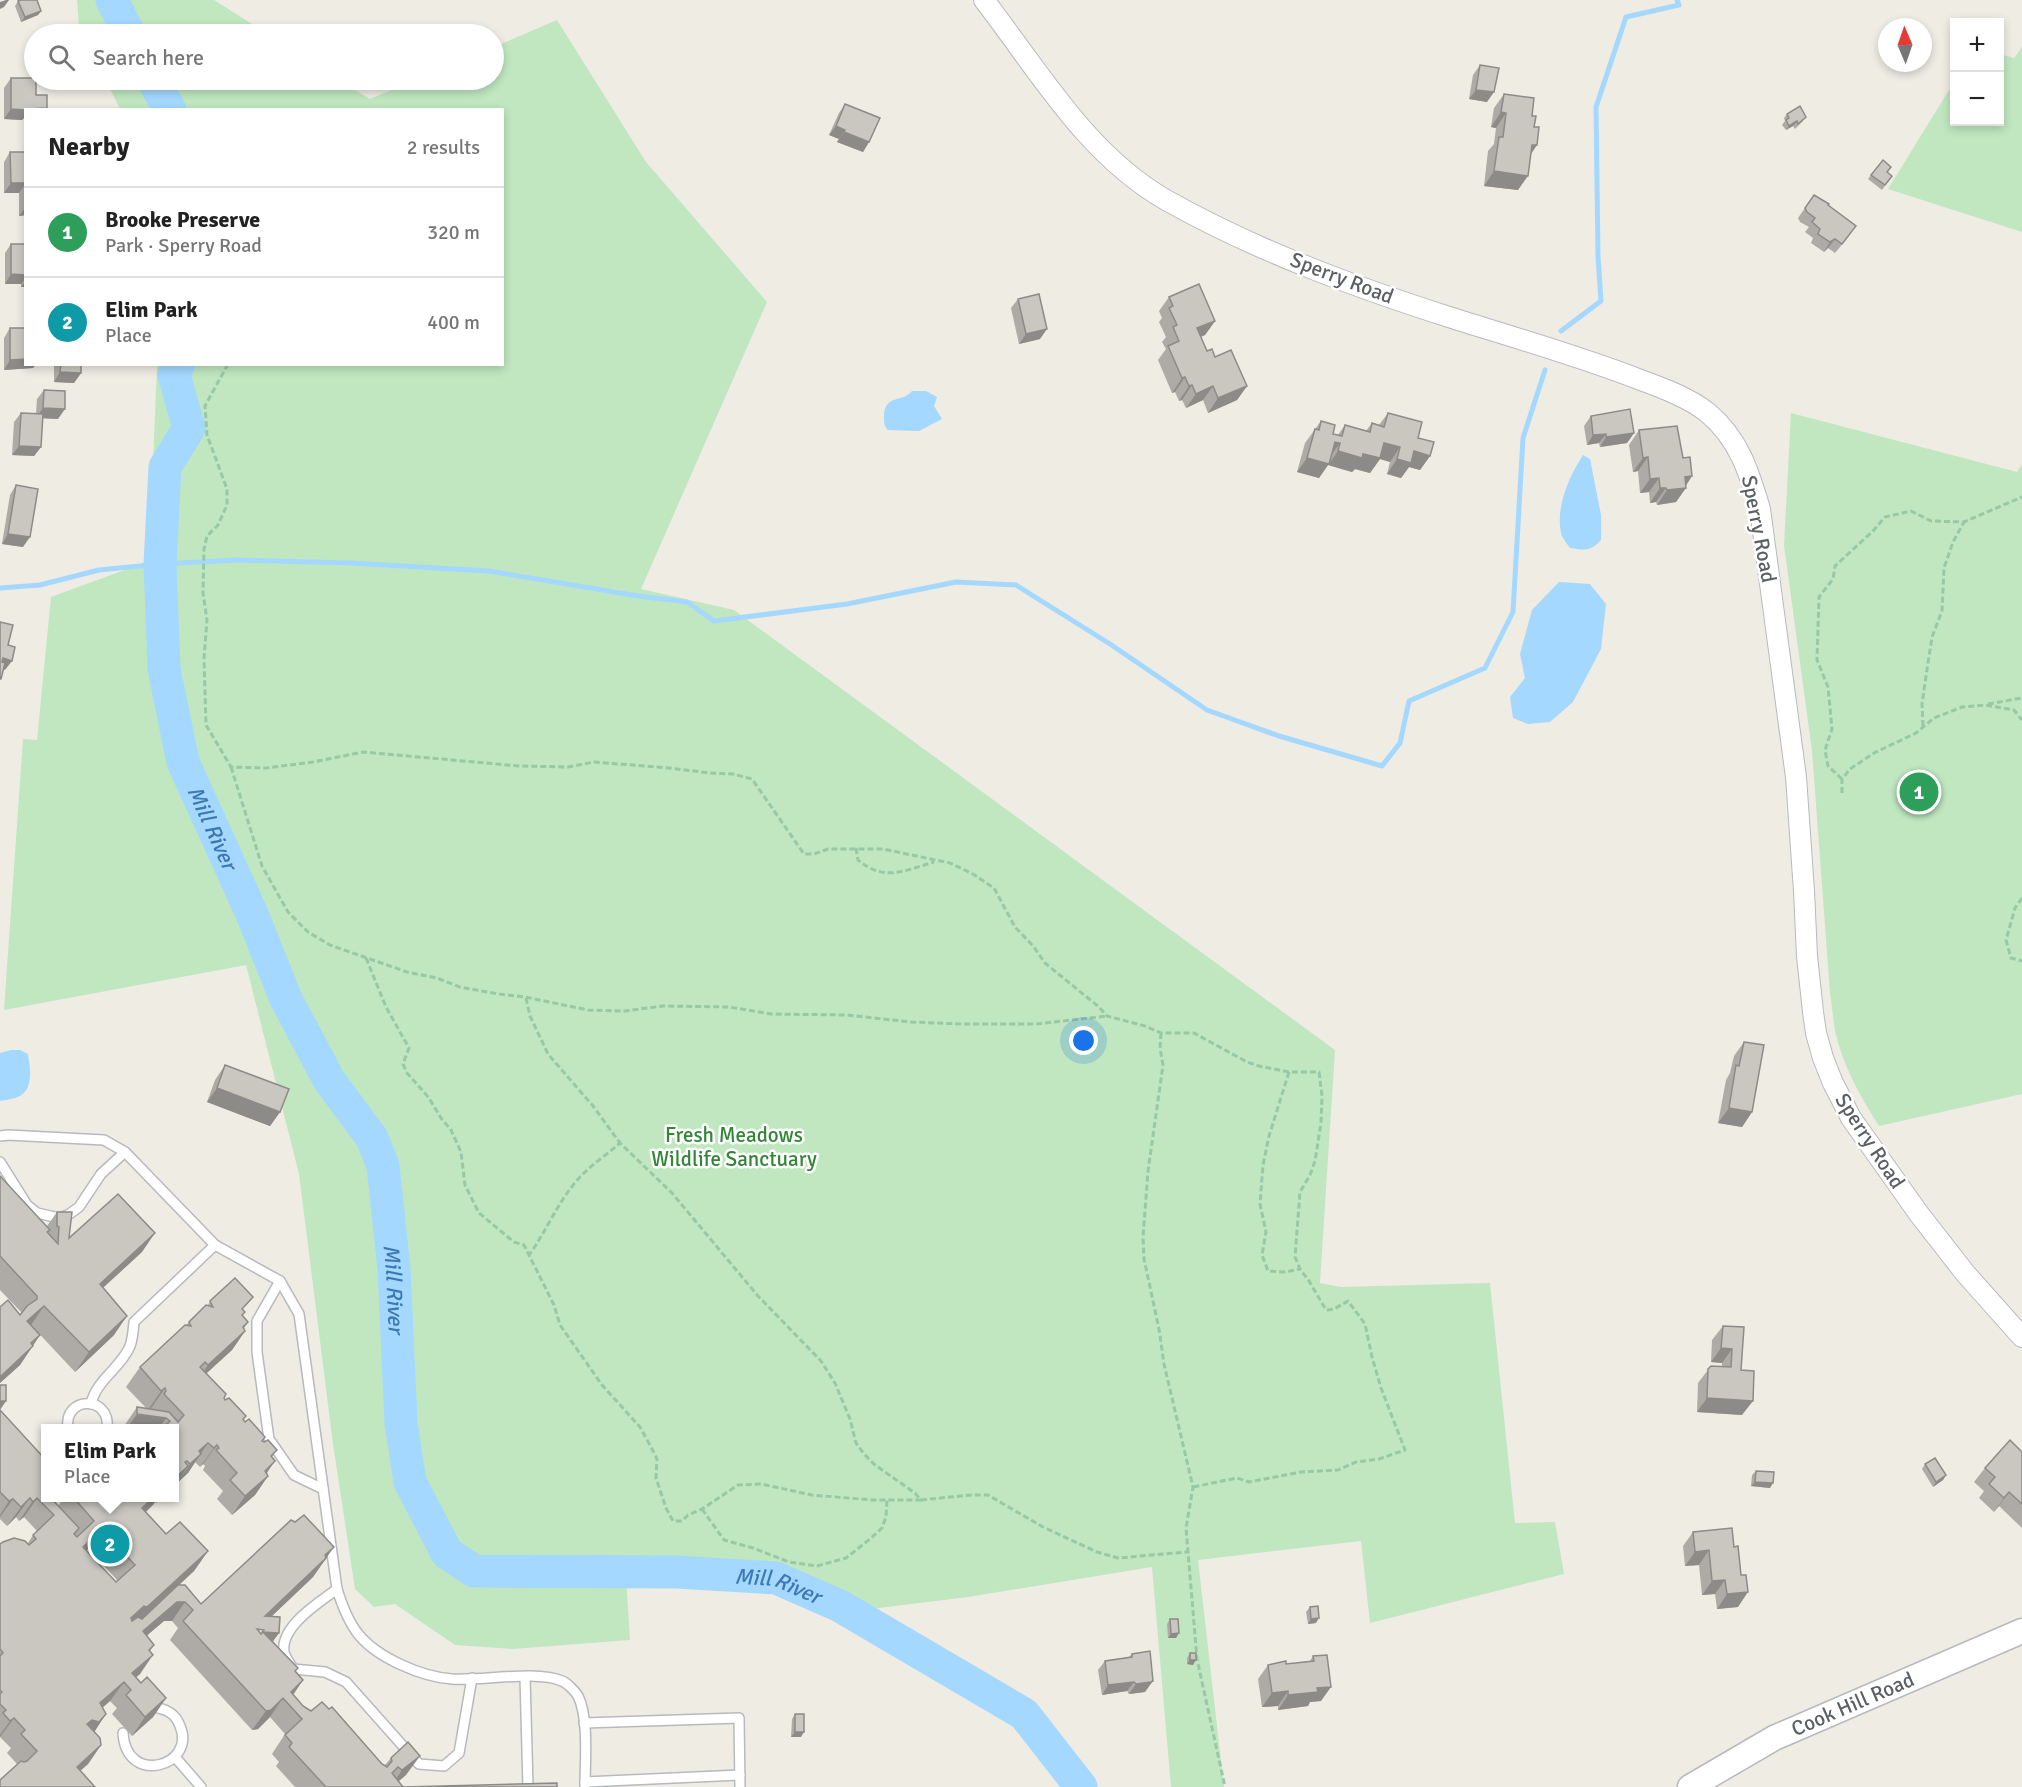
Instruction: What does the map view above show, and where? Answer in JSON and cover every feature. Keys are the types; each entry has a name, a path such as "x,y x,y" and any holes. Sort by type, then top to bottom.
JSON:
{"street":[{"name":"Sperry Road","path":"984,0 1073,118 1103,153 1129,175 1165,199 1259,246 1341,280 1616,371 1666,390 1706,411 1736,443 1749,470 1760,509 1796,777 1807,956 1816,1033 1823,1058 1851,1118 1919,1214 1965,1273 2022,1337"},
{"name":"Cook Hill Road","path":"1690,1787 1774,1738 2022,1631"}],"lane":[{"path":"0,1136 104,1140 125,1152 215,1245 280,1281 299,1314 338,1589 343,1608 359,1635 383,1655 414,1671 451,1679 544,1676 564,1681 577,1694 584,1712 585,1784 740,1775"},
{"path":"0,1162 27,1205 37,1214 59,1218 79,1207 101,1174 125,1152"},
{"path":"91,1404 93,1392 129,1349 133,1338 134,1322 215,1245"},
{"path":"280,1281 256,1321 257,1352 269,1439 294,1475 323,1489"},
{"path":"68,1424 70,1412 81,1404 91,1404 100,1408 105,1413 107,1424"},
{"path":"338,1589 307,1612 288,1632 284,1652 293,1669 325,1672 346,1682 419,1764 444,1766 459,1753 472,1678"},
{"path":"525,1677 528,1787"},
{"path":"123,1733 126,1750 140,1763 158,1766 175,1757 181,1749 182,1729 170,1712 151,1707"},
{"path":"584,1723 738,1718 740,1787"},
{"path":"175,1757 201,1787"}],"path":[{"path":"227,366 205,406 207,435 227,489 227,505 218,525 207,536 204,549 203,592 207,620 204,658 206,725 231,767 262,866 288,912 308,932 330,945 407,972 437,978 460,987 588,1010 625,1011 663,1006 719,1006 771,1014 847,1015 962,1024 1036,1024 1107,1016 1161,1032 1194,1033 1247,1062 1289,1071 1319,1072 1322,1096 1321,1123 1315,1161 1300,1192 1295,1257 1326,1310 1334,1309 1348,1301 1365,1324 1381,1388 1405,1450 1379,1459 1356,1462 1338,1470 1301,1472 1249,1482 1237,1478 1193,1487"},
{"path":"1842,779 1827,766 1825,750 1832,729 1828,687 1817,660 1819,597 1833,579 1835,566 1885,517 1911,511 1931,521 1964,522 2022,497"},
{"path":"1923,726 1923,704 1932,637 1942,611 1944,568 1953,542 1964,522"},
{"path":"1842,793 1842,779 1850,769 1874,753 1916,733 1934,718 1962,706 1985,705 2022,698"},
{"path":"1985,705 2014,710 2022,720"},
{"path":"231,767 266,768 363,752 519,766 568,766 594,762 710,774 733,774 752,779 804,854 814,854 828,849 883,849 950,863 994,888 1015,927 1045,963 1107,1016"},
{"path":"856,848 858,860 870,870 890,874 935,861"},
{"path":"2022,898 2014,908 2006,940 2011,958 2022,961"},
{"path":"366,958 386,1007 409,1048 403,1064 407,1073 429,1098 451,1130 461,1152 465,1185 478,1213 514,1242 524,1245 554,1305 560,1325 602,1385 640,1427 657,1459 657,1478 666,1509 673,1521 682,1521 688,1515 702,1509 738,1485 761,1484 812,1495 887,1500 921,1500 971,1495 992,1497 1043,1527 1097,1552 1118,1558 1187,1552"},
{"path":"525,997 548,1054 593,1106 620,1143 672,1193 758,1296 821,1361 835,1383 850,1419 856,1443 864,1454 921,1500"},
{"path":"1161,1032 1160,1048 1163,1065 1148,1171 1143,1248 1164,1364 1193,1487 1185,1528 1197,1659 1225,1787"},
{"path":"1289,1071 1269,1136 1263,1165 1260,1204 1266,1232 1262,1255 1268,1270 1285,1272 1300,1269"},
{"path":"530,1254 544,1233 549,1220 584,1173 620,1143"},
{"path":"702,1509 724,1540 789,1562 818,1566 846,1558 882,1528 886,1517 887,1500"}],"green space":[{"path":"77,0 214,0 252,24 79,24"},
{"name":"Fresh Meadows Wildlife Sanctuary","path":"557,20 646,162 767,302 641,589 734,610 1335,1050 1320,1283 1341,1287 1490,1283 1515,1523 1555,1522 1564,1574 1370,1623 1361,1541 1198,1560 1224,1787 1171,1787 1152,1567 968,1597 862,1610 827,1609 737,1582 626,1577 630,1640 513,1649 455,1645 395,1604 374,1607 355,1589 333,1444 299,1174 246,965 4,1010 23,739 37,740 51,597 149,561 157,366 504,366 504,108 120,108 111,90 355,90 370,99 392,90 504,90 504,43"},
{"path":"2022,47 2022,232 1888,189 1950,88 1950,126 2004,126 2004,55 2014,58"},
{"path":"1791,413 2017,472 2022,464 2022,1094 1879,1126 1847,1069 1835,1031 1830,993 1812,751 1784,545"}],"water":[{"path":"912,391 926,391 937,397 934,406 942,419 919,431 888,430 884,418 887,404"},
{"path":"1583,455 1590,459 1601,515 1601,540 1594,547 1584,550 1570,548 1562,536 1560,526 1564,494"},
{"path":"1559,582 1590,584 1606,604 1601,649 1573,702 1550,722 1528,724 1513,718 1510,697 1525,678 1520,654 1532,610"},
{"path":"20,1050 28,1054 29,1083 20,1096 0,1101 0,1053"}],"building":[{"path":"37,0 41,11 25,17 18,1"},
{"path":"1480,65 1499,68 1494,92 1476,90"},
{"path":"11,78 24,78 24,90 36,90 36,95 47,95 47,108 11,109"},
{"path":"1504,94 1534,98 1532,116 1536,116 1534,127 1539,127 1537,145 1532,145 1528,176 1494,171 1499,137 1503,137 1506,113 1501,112"},
{"path":"845,104 880,118 869,142 844,132 845,130 836,126"},
{"path":"1800,106 1806,117 1798,124 1797,121 1789,126 1786,120 1789,118 1787,114"},
{"path":"10,152 24,152 24,183 11,183"},
{"path":"1883,160 1891,167 1887,172 1892,176 1885,185 1871,175"},
{"path":"1814,195 1856,226 1842,244 1835,239 1830,242 1818,234 1820,229 1812,222 1815,218 1805,208"},
{"path":"11,244 24,244 24,275 11,274"},
{"path":"1199,284 1215,321 1197,328 1207,351 1212,349 1215,357 1231,350 1247,386 1218,398 1213,386 1196,394 1185,377 1182,378 1168,346 1179,341 1173,327 1177,325 1169,308 1173,306 1169,297"},
{"path":"1039,294 1047,329 1026,334 1018,299"},
{"path":"10,328 24,328 24,359 10,360"},
{"path":"61,366 81,366 81,373 60,372"},
{"path":"44,390 65,391 65,409 43,408"},
{"path":"1630,409 1634,433 1606,437 1606,434 1593,435 1591,416"},
{"path":"21,413 43,414 41,447 19,446"},
{"path":"1388,413 1422,422 1418,438 1434,442 1430,456 1414,451 1411,463 1397,459 1400,447 1384,443 1380,458 1363,454 1362,458 1338,451 1340,443 1335,442 1329,464 1307,458 1315,429 1319,430 1321,421 1335,425 1333,434 1342,436 1345,425 1370,432 1372,423 1384,427"},
{"path":"1677,426 1683,458 1690,457 1692,476 1685,477 1686,488 1667,490 1660,488 1659,478 1650,479 1648,457 1643,458 1639,430"},
{"path":"16,485 38,489 30,537 8,534"},
{"path":"0,622 13,625 8,645 15,647 12,661 3,658 2,662 5,663 1,679 0,679"},
{"path":"1744,1042 1764,1045 1752,1112 1729,1108 1736,1065 1739,1066"},
{"path":"225,1065 289,1089 280,1112 217,1088"},
{"path":"0,1176 50,1230 47,1232 58,1244 57,1212 72,1212 69,1238 118,1194 155,1233 100,1284 127,1316 89,1352 44,1306 27,1321 40,1335 31,1343 33,1346 0,1377 0,1307 8,1300 20,1315 37,1299 37,1296 0,1256"},
{"path":"235,1278 253,1297 242,1309 245,1312 242,1315 248,1322 243,1327 245,1331 208,1365 205,1362 200,1367 226,1394 225,1400 229,1398 246,1416 243,1419 245,1422 249,1419 265,1437 262,1441 268,1440 277,1450 271,1456 275,1461 265,1471 268,1476 245,1496 230,1480 237,1473 216,1450 219,1448 217,1445 214,1448 208,1443 199,1451 201,1454 190,1464 185,1462 188,1466 179,1474 179,1424 167,1424 170,1421 166,1418 137,1414 137,1407 169,1412 178,1422 184,1415 164,1394 165,1388 161,1391 140,1367 185,1325 191,1326 189,1322 206,1305 213,1307 210,1301"},
{"path":"1723,1326 1744,1327 1741,1370 1754,1371 1753,1401 1707,1398 1708,1369 1711,1366 1731,1367 1732,1349 1721,1348"},
{"path":"0,1385 6,1385 6,1401 0,1401"},
{"path":"0,1410 41,1455 41,1502 37,1498 33,1502 30,1498 21,1507 13,1499 9,1501 0,1492"},
{"path":"2010,1440 2022,1452 2022,1504 2009,1492 2004,1498 1989,1484 1995,1477 1985,1468"},
{"path":"1935,1458 1946,1475 1936,1482 1925,1464"},
{"path":"1756,1471 1774,1472 1773,1483 1755,1482"},
{"path":"41,1502 55,1502 79,1528 74,1534 77,1537 94,1521 77,1502 149,1502 142,1508 166,1534 180,1522 208,1551 147,1607 144,1606 131,1618 132,1621 138,1617 142,1619 178,1585 185,1585 201,1604 291,1520 295,1522 304,1515 334,1547 325,1555 326,1558 265,1616 280,1617 279,1633 263,1632 298,1668 295,1671 303,1680 291,1692 303,1706 311,1711 322,1702 329,1709 332,1707 387,1767 392,1761 391,1758 408,1742 420,1756 402,1770 398,1767 392,1773 403,1787 326,1787 289,1747 292,1743 285,1735 302,1719 283,1698 271,1710 266,1711 183,1621 193,1610 185,1602 177,1602 143,1631 154,1645 149,1650 153,1655 132,1673 141,1683 147,1677 166,1698 145,1717 126,1695 131,1690 124,1682 100,1703 106,1714 99,1722 92,1720 87,1724 100,1738 101,1745 77,1767 95,1787 0,1787 0,1780 21,1761 27,1761 37,1751 21,1734 25,1730 14,1718 10,1721 3,1713 6,1710 0,1704 2,1692 0,1690 0,1656 3,1653 0,1649 0,1544 14,1538 25,1541 29,1545 36,1539 33,1535 54,1515","holes":["101,1530 135,1565 116,1582 83,1547"]},
{"path":"1732,1528 1734,1547 1738,1546 1741,1575 1746,1575 1748,1592 1727,1594 1725,1580 1712,1581 1709,1550 1695,1552 1693,1532"},
{"path":"1318,1606 1319,1618 1311,1619 1310,1607"},
{"path":"1170,1619 1178,1619 1179,1633 1171,1634"},
{"path":"1150,1651 1153,1681 1108,1685 1105,1661 1132,1657 1132,1654"},
{"path":"1190,1653 1196,1653 1196,1660 1190,1660"},
{"path":"1327,1655 1331,1687 1317,1688 1318,1692 1288,1695 1288,1691 1272,1693 1268,1665 1286,1661 1286,1664 1314,1661 1313,1656"},
{"path":"795,1714 804,1714 804,1732 795,1732"},
{"path":"557,1783 557,1787 403,1787"}],"waterway":[{"name":"Mill River","path":"112,0 124,24"},
{"path":"1561,331 1601,301 1598,257 1596,107 1626,17 1679,5 1677,0"},
{"name":"Mill River","path":"159,90 169,108"},
{"name":"Mill River","path":"178,366 174,375 189,428 165,467 160,564 164,669 183,762 252,914 286,999 329,1080 372,1138 383,1166 394,1269 401,1423 410,1482 447,1553 474,1571 677,1572 776,1578 840,1606 1024,1714 1081,1787"},
{"path":"0,588 40,585 99,570 160,564 237,560 350,563 489,571 687,602 714,621 847,604 956,582 1016,585 1110,644 1207,710 1279,736 1382,766 1400,743 1409,701 1485,668 1513,612 1523,438 1545,370"}],"place":[{"name":"Brooke Preserve","path":"1919,792"},
{"name":"Elim Park","path":"110,1544"}]}
